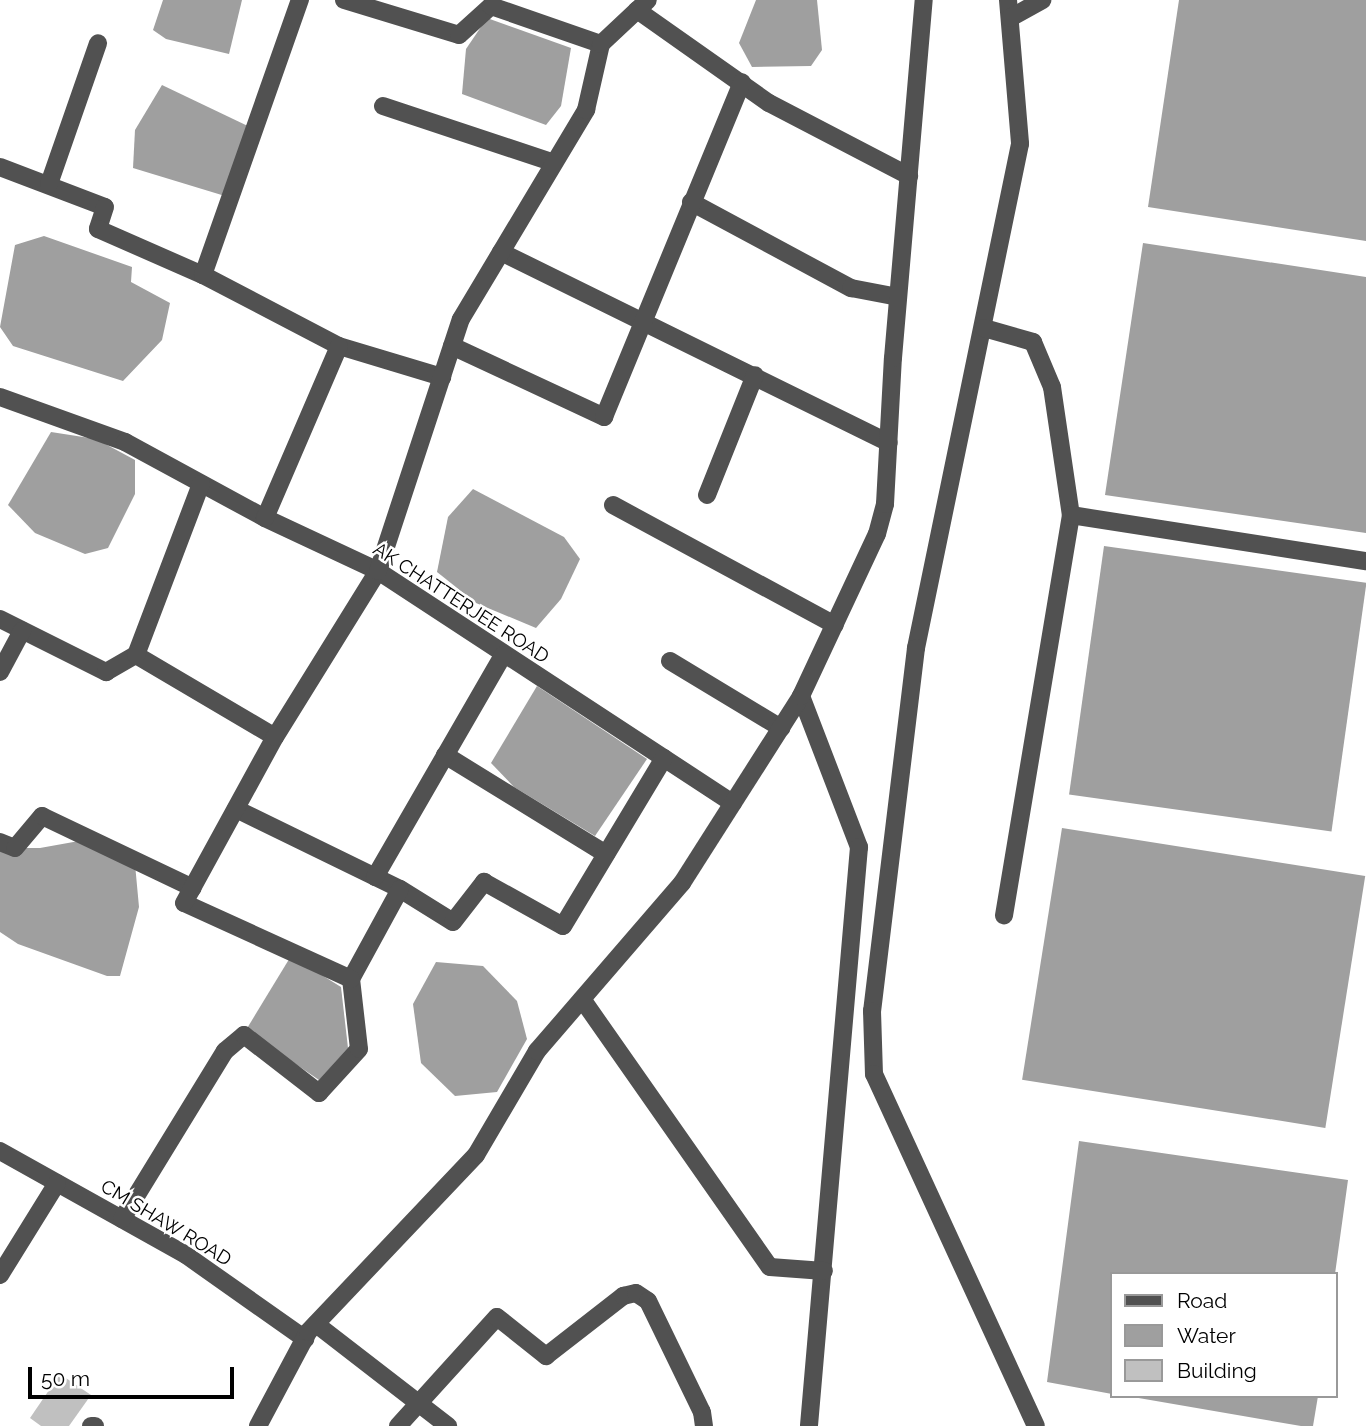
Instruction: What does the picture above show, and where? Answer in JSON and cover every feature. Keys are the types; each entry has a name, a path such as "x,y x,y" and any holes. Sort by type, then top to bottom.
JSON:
{"street":[{"path":"203,275 299,0"},
{"path":"344,0 458,35 491,6 601,44"},
{"path":"258,1426 304,1339 475,1155 537,1051 682,883 801,696 835,625 877,534 885,504 898,297 924,0"},
{"path":"1037,1426 874,1074 872,1011 916,648 1020,144 1009,9 1042,0"},
{"path":"351,979 184,903 275,737 378,570 461,319 586,110 601,44 643,5 769,103 909,176"},
{"path":"49,184 97,43"},
{"path":"452,346 604,417 642,319 742,82"},
{"path":"383,106 554,163"},
{"path":"0,167 105,207 98,229 203,275 339,346 442,377"},
{"path":"691,202 851,288 898,297"},
{"path":"501,252 642,319 888,443"},
{"path":"984,328 1033,342 1052,387 1071,515 1003,915"},
{"path":"265,518 339,346"},
{"path":"706,495 755,375"},
{"name":"AK CHATTERJEE ROAD","path":"0,397 125,442 265,518 378,570 503,655 733,803"},
{"path":"0,620 106,672 136,655 201,484"},
{"path":"613,505 835,625"},
{"path":"1071,515 1366,561"},
{"path":"0,672 22,631"},
{"path":"136,655 275,737"},
{"path":"374,877 503,655"},
{"path":"670,661 781,728"},
{"path":"801,696 859,847 809,1426"},
{"path":"445,755 606,854"},
{"path":"236,809 400,890 453,922 484,882 563,926 664,758"},
{"path":"0,842 15,848 42,816 193,888"},
{"path":"122,1219 225,1051 244,1035 319,1093 359,1049 351,979 400,890"},
{"path":"582,999 770,1267 824,1271"},
{"name":"CM SHAW ROAD","path":"0,1151 186,1255 304,1339"},
{"path":"0,1276 57,1183"},
{"path":"398,1426 497,1317 547,1356 623,1296 636,1293 648,1301 702,1412 704,1426"},
{"path":"316,1324 448,1426"}],"water":[{"path":"163,0 242,0 229,54 166,39 153,30"},
{"path":"756,0 817,0 822,50 811,66 752,67 739,43"},
{"path":"1179,0 1366,0 1366,241 1148,207"},
{"path":"487,18 571,48 561,106 546,125 462,94 466,49"},
{"path":"162,85 252,128 225,196 133,168 135,130"},
{"path":"44,236 132,267 131,282 170,303 162,340 123,381 13,346 0,327 15,245"},
{"path":"1143,243 1366,277 1366,533 1105,495"},
{"path":"51,432 96,439 135,460 135,494 108,548 85,554 35,533 8,505"},
{"path":"473,489 564,537 580,559 561,599 536,628 476,603 437,572 448,517"},
{"path":"1104,546 1366,583 1331,831 1069,795"},
{"path":"537,686 647,759 595,836 514,787 491,763"},
{"path":"1062,828 1365,876 1325,1128 1022,1080"},
{"path":"79,841 135,864 139,907 120,976 107,976 18,944 0,932 0,848 40,848"},
{"path":"291,956 341,987 348,1048 319,1080 246,1030"},
{"path":"436,962 483,966 517,1001 527,1039 497,1092 455,1096 421,1063 413,1004"},
{"path":"1079,1141 1348,1180 1335,1272 1110,1272 1110,1394 1047,1382"},
{"path":"1139,1398 1318,1398 1313,1426"}],"building":[{"path":"60,1374 91,1395 69,1426 41,1426 30,1418"}]}
